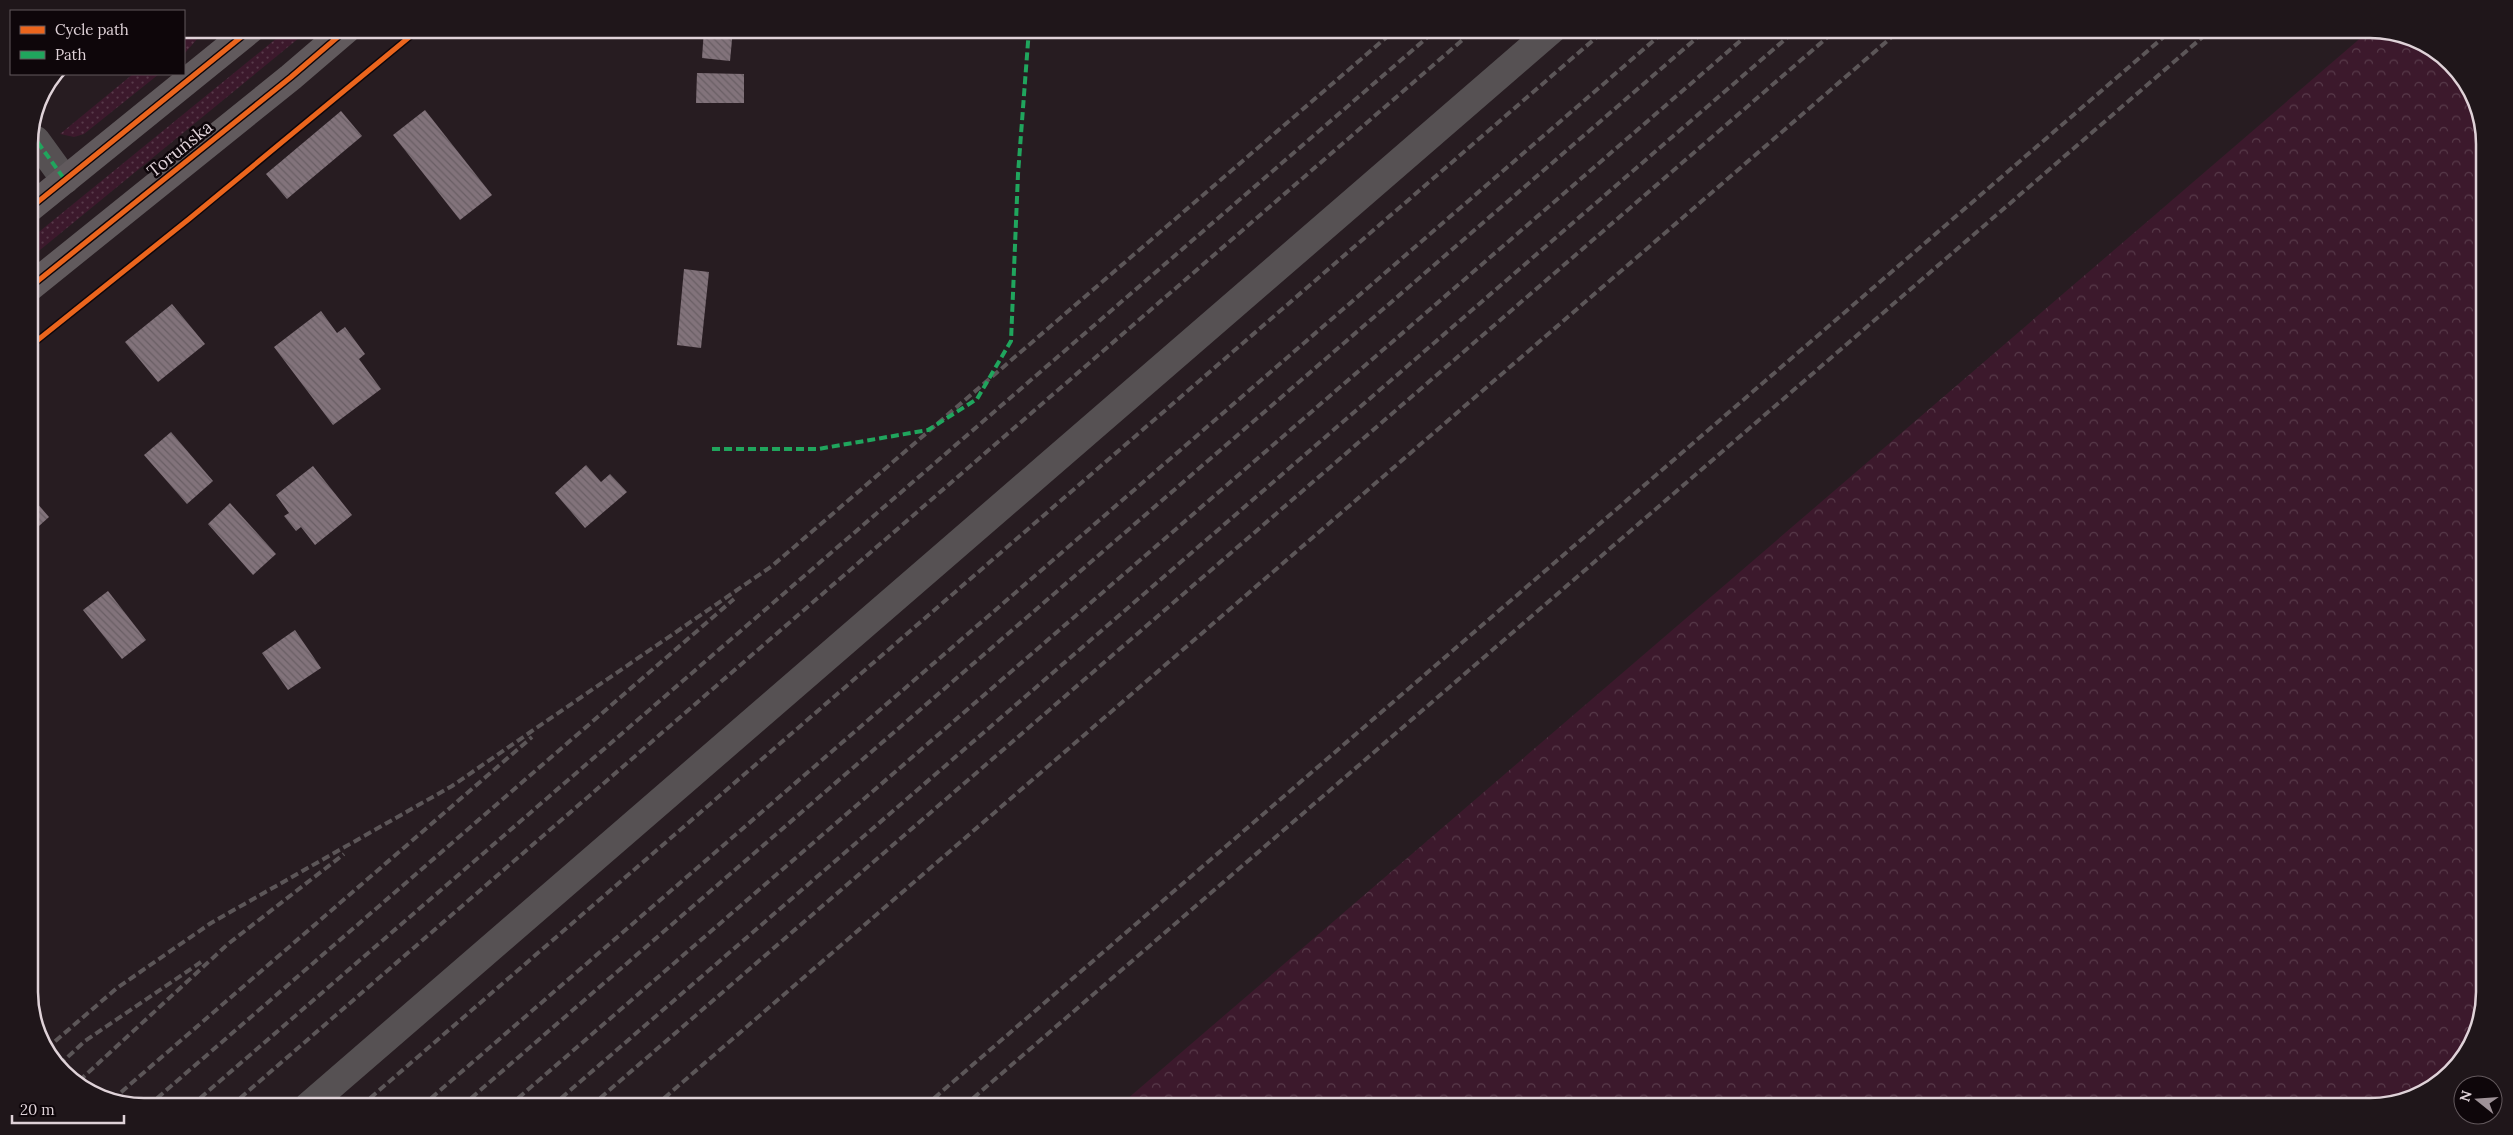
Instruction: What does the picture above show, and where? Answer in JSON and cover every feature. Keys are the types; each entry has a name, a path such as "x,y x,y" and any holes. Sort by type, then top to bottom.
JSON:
{"main road":[{"path":"38,202 240,38"},
{"name":"Toruńska","path":"38,281 291,77 336,38"}],"street":[{"path":"317,1098 1544,38"},
{"path":"38,143 65,180"}],"green space":[{"path":"185,38 198,38 185,53"},
{"path":"277,38 299,38 38,252 38,233"},
{"path":"2361,38 2397,41 2410,46 2434,59 2454,79 2470,109 2475,137 2476,992 2470,1026 2461,1044 2454,1056 2428,1080 2397,1094 2370,1098 1128,1098"},
{"path":"132,75 158,75 84,134 74,137 60,134"}],"building":[{"path":"703,38 732,38 730,61 702,58"},
{"path":"697,73 744,74 744,103 696,103"},
{"path":"425,110 492,195 460,220 393,135"},
{"path":"341,111 362,136 287,199 266,174"},
{"path":"684,269 709,272 701,348 677,345"},
{"path":"172,304 205,344 158,382 125,342"},
{"path":"321,311 337,333 345,327 365,354 359,359 381,389 333,425 274,347"},
{"path":"171,432 213,481 187,504 144,455"},
{"path":"586,465 601,482 610,474 627,492 585,528 555,493"},
{"path":"313,466 352,515 315,545 301,527 296,531 284,516 289,513 276,495"},
{"path":"230,503 276,554 253,575 208,524"},
{"path":"38,504 49,517 38,527"},
{"path":"108,591 146,640 122,659 83,610"},
{"path":"295,630 321,668 288,690 262,653"}],"railway":[{"path":"52,1044 117,988 211,923 452,786 772,566 1386,38"},
{"path":"200,1098 1427,38"},
{"path":"240,1098 1465,38"},
{"path":"370,1098 1596,38"},
{"path":"431,1098 1657,38"},
{"path":"471,1098 1697,38"},
{"path":"518,1098 1744,38"},
{"path":"561,1098 1787,38"},
{"path":"600,1098 1827,38"},
{"path":"664,1098 1891,38"},
{"path":"934,1098 2163,38"},
{"path":"973,1098 2202,38"},
{"path":"157,1098 734,599"},
{"path":"119,1094 532,737"},
{"path":"82,1078 228,944 344,854"},
{"path":"64,1061 85,1041 201,962"}],"marked path":[{"path":"712,449 818,449 928,430 977,399 1011,341 1018,174 1028,38"},
{"path":"38,143 65,180"}],"cycle path":[{"path":"38,202 240,38"},
{"path":"38,281 291,77 336,38"},
{"path":"38,340 189,219 408,38"}]}
